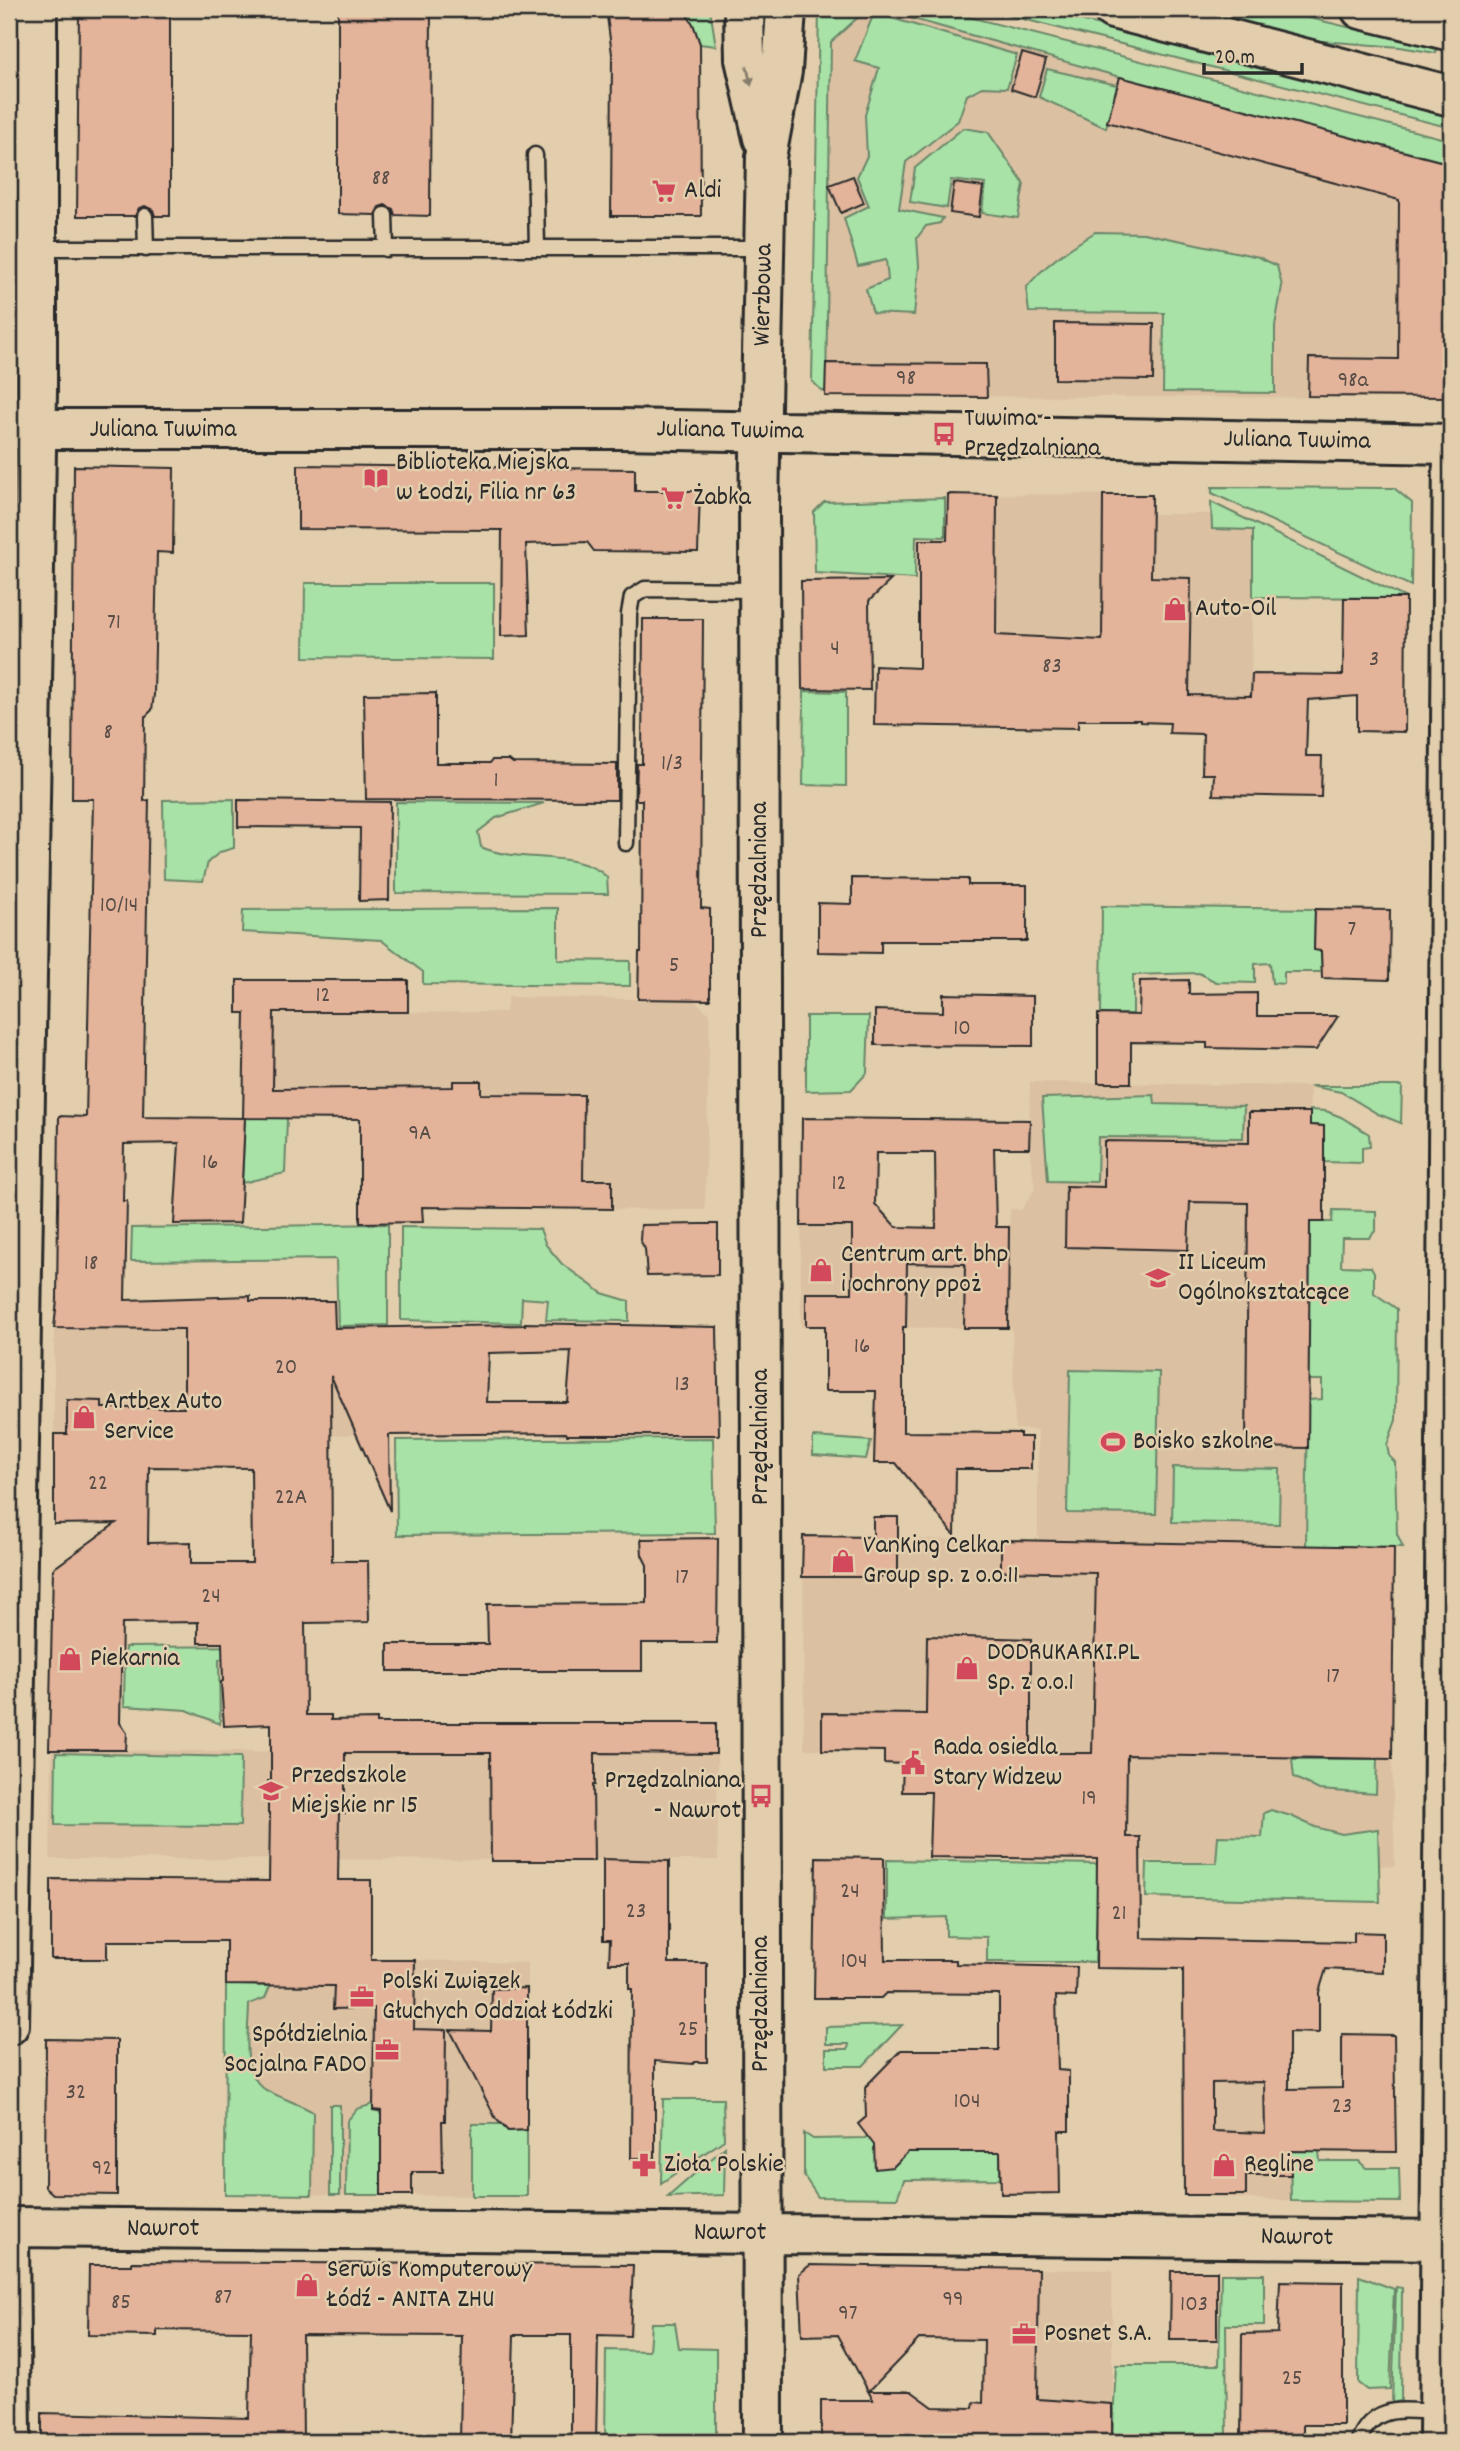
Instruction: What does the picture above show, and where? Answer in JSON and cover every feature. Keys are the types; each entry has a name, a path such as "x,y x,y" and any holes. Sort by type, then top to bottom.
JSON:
{"street":[{"path":"9,2025 14,1337 26,1111 22,429 38,248 37,9"},
{"name":"Wierzbowa","path":"744,9 745,59 766,157"},
{"name":"Wierzbowa","path":"761,432 766,157 782,71 786,9"},
{"path":"1113,9 1451,96"},
{"path":"1361,9 1451,31"},
{"name":"Juliana Tuwima","path":"22,429 619,429 1449,444"},
{"name":"Przędzalniana","path":"761,432 763,2442"},
{"path":"1433,2442 1443,2239 1449,444"},
{"name":"Nawrot","path":"9,2227 1443,2239"},
{"path":"9,2237 11,2442"}],"lane":[{"path":"535,155 537,248"},
{"path":"385,215 386,249"},
{"path":"145,216 146,249"},
{"path":"38,248 764,248"},
{"path":"626,843 629,614 632,597 645,589 760,590"},
{"path":"1358,2442 1364,2427 1371,2419 1392,2411 1433,2412"}],"shaded area":[{"path":"867,9 878,9 1449,162 1451,140 1451,398 825,396 831,42"},
{"path":"948,494 1152,495 1152,514 1211,514 1212,529 1253,529 1251,697 947,691"},
{"path":"508,997 694,1000 710,1014 705,1210 451,1208 452,1174 388,1119 243,1118 245,1013 506,1012"},
{"path":"1030,1082 1310,1086 1306,1546 1272,1757 1392,1759 1395,1866 1125,1860 1127,1755 804,1749 803,1537 1038,1541 1038,1430 1015,1429 1012,1328 801,1327 801,1226 1009,1227 1010,1209 1021,1210 1035,1189 1029,1148"},
{"path":"54,1328 388,1328 389,1435 54,1434"},
{"name":"Przedszkole Miejskie nr 15","path":"52,1750 717,1754 718,1860 50,1859"},
{"path":"226,1959 528,1963 527,2196 225,2194"},
{"path":"1183,1969 1288,1970 1291,2201 1184,2195"},
{"path":"1010,2269 1112,2270 1112,2437 1009,2432"}],"green space":[{"path":"683,9 710,9 716,46 700,44 693,24"},
{"path":"819,9 867,9 831,42 826,391 822,391 812,381"},
{"path":"878,9 938,9 1449,140 1449,163 1120,77"},
{"path":"984,9 1037,9 1451,114 1451,128"},
{"path":"1187,9 1272,9 1436,48 1436,53 1400,47 1308,40"},
{"path":"874,13 1017,55 1007,88 982,87 967,95 958,121 906,162 899,209 943,218 940,223 926,226 917,238 919,266 914,315 873,313 866,289 888,280 886,260 858,266 844,218 869,206 857,177 867,156 865,115 879,68 855,61"},
{"path":"1047,69 1117,85 1106,128 1039,97"},
{"path":"963,128 988,132 1024,184 1018,218 982,213 985,184 951,180 947,208 910,202 915,168"},
{"path":"1095,232 1144,233 1259,257 1277,266 1282,286 1275,326 1275,393 1163,392 1164,313 1029,312 1026,288 1033,279 1049,264"},
{"path":"1212,487 1394,488 1412,503 1411,586 1212,493"},
{"path":"945,498 945,537 916,536 915,579 815,573 814,512 824,502"},
{"path":"1211,502 1406,598 1253,597 1253,530 1212,529"},
{"path":"305,583 494,583 494,659 304,657"},
{"path":"804,691 846,692 846,786 803,785"},
{"path":"234,799 234,848 220,852 208,862 203,881 164,879 163,800"},
{"path":"396,802 544,803 496,818 478,832 481,847 512,855 564,860 595,868 607,877 608,894 396,893"},
{"path":"1102,906 1315,909 1314,950 1321,951 1322,972 1284,972 1284,984 1272,983 1270,963 1255,964 1255,983 1216,982 1199,973 1133,975 1133,1014 1101,1014"},
{"path":"558,908 558,960 630,961 630,986 423,984 423,972 381,940 242,932 243,910"},
{"path":"806,1016 869,1016 867,1073 851,1090 806,1091"},
{"path":"1310,1086 1402,1086 1401,1123 1378,1114 1341,1092"},
{"path":"1154,1095 1155,1104 1244,1106 1243,1138 1098,1137 1097,1182 1048,1181 1042,1098"},
{"path":"1310,1110 1326,1111 1341,1117 1369,1134 1370,1147 1362,1148 1362,1163 1324,1162 1324,1126 1310,1125"},
{"path":"245,1118 287,1118 285,1173 242,1183"},
{"path":"1333,1210 1376,1211 1376,1230 1369,1238 1342,1238 1341,1266 1371,1267 1374,1272 1374,1293 1397,1309 1396,1420 1387,1445 1389,1456 1395,1462 1397,1534 1403,1547 1306,1546 1308,1400 1322,1399 1322,1380 1308,1380 1310,1222 1332,1222"},
{"path":"388,1224 388,1325 338,1326 336,1259 131,1261 132,1228"},
{"path":"401,1227 540,1229 546,1245 562,1264 602,1293 629,1301 629,1321 546,1320 548,1300 522,1298 521,1323 401,1320"},
{"name":"Boisko szkolne","path":"1070,1370 1159,1372 1156,1514 1067,1513"},
{"path":"813,1437 871,1441 866,1459 813,1455"},
{"path":"713,1438 715,1533 397,1535 396,1440"},
{"name":"Boisko szkolne","path":"1173,1467 1280,1469 1279,1524 1172,1522"},
{"path":"266,1646 267,1660 219,1659 220,1724 187,1710 124,1706 125,1647"},
{"path":"56,1753 241,1757 240,1826 55,1825"},
{"path":"1292,1759 1377,1759 1376,1794 1319,1790 1294,1777"},
{"path":"1271,1810 1342,1834 1378,1829 1380,1902 1146,1897 1147,1863 1216,1863 1218,1836 1262,1837 1264,1813"},
{"path":"887,1860 1099,1864 1095,1962 987,1962 987,1937 946,1936 946,1917 887,1919"},
{"path":"226,1985 270,1986 265,1998 249,2004 248,2060 251,2071 263,2088 313,2112 312,2195 225,2194"},
{"path":"902,2025 863,2066 826,2066 826,2049 848,2049 849,2044 826,2044 826,2027"},
{"path":"663,2099 723,2099 724,2140 661,2183"},
{"path":"373,2104 373,2110 379,2111 383,2119 381,2195 346,2195 347,2121 357,2109"},
{"path":"330,2105 340,2105 340,2195 330,2195"},
{"path":"472,2124 501,2124 508,2131 527,2130 527,2196 472,2196"},
{"path":"876,2127 893,2167 899,2161 900,2150 1000,2152 1000,2179 904,2180 897,2198 818,2197 804,2176 804,2133 813,2139 865,2138"},
{"path":"725,2147 724,2195 668,2197"},
{"path":"1290,2151 1319,2151 1320,2161 1359,2161 1366,2168 1399,2168 1400,2202 1291,2201"},
{"path":"1221,2274 1264,2274 1264,2325 1226,2325 1227,2442 1112,2442 1116,2365 1219,2365"},
{"path":"1359,2276 1394,2289 1390,2389 1367,2390 1358,2383"},
{"path":"1396,2287 1402,2288 1401,2401 1392,2403"},
{"path":"651,2323 675,2323 679,2348 716,2349 716,2442 605,2442 606,2350 649,2351"}],"building":[{"path":"79,9 170,9 170,216 155,216 153,210 145,206 139,208 135,216 77,216"},
{"path":"338,9 431,9 430,216 395,215 393,209 385,205 379,207 375,215 338,214"},
{"path":"606,9 683,9 693,24 700,44 701,216 611,216 612,54"},
{"path":"1022,53 1046,60 1035,97 1011,89"},
{"path":"1120,77 1451,164 1451,397 1308,396 1309,358 1398,359 1399,200 1107,122"},
{"path":"853,176 864,203 841,213 829,185"},
{"path":"954,183 983,187 979,217 950,213"},
{"path":"1055,323 1154,324 1153,380 1055,379"},
{"path":"826,363 986,364 987,397 825,396"},
{"path":"298,465 635,469 635,491 700,491 698,552 594,551 587,542 526,544 529,635 501,636 502,530 298,529"},
{"path":"74,466 174,468 173,553 157,552 154,695 152,710 145,717 144,801 149,800 143,1117 245,1118 240,1223 174,1224 179,1143 124,1144 123,1201 127,1201 125,1300 250,1296 250,1301 334,1301 335,1328 525,1323 717,1327 719,1435 389,1435 390,1511 331,1376 332,1561 368,1561 369,1622 305,1623 306,1715 331,1715 331,1720 377,1719 377,1723 716,1723 716,1754 595,1753 594,1861 491,1861 490,1753 345,1753 345,1813 339,1812 338,1880 371,1880 371,1960 415,1960 414,2029 446,2030 443,2172 412,2172 412,2195 381,2195 381,2111 373,2110 374,2008 333,2009 334,1986 226,1985 226,1941 107,1941 107,1959 51,1959 51,1879 269,1881 268,1781 271,1781 271,1724 224,1726 222,1643 198,1643 198,1622 122,1623 120,1723 127,1733 126,1750 49,1750 53,1569 116,1523 54,1524 54,1434 67,1434 67,1400 102,1401 102,1408 184,1408 184,1329 54,1328 57,1300 59,1116 86,1117 93,799 72,799","holes":["571,1351 567,1402 487,1402 489,1353","149,1467 251,1468 252,1563 191,1563 191,1542 148,1543"]},
{"path":"948,494 997,495 996,635 1102,640 1103,495 1152,495 1151,577 1191,578 1189,695 1251,696 1252,674 1343,675 1344,598 1406,598 1405,732 1357,731 1357,696 1308,700 1306,756 1322,756 1321,797 1213,795 1214,774 1202,774 1203,734 1169,733 1170,723 1078,720 1078,728 874,725 875,666 919,668 919,540 947,540"},
{"path":"891,580 869,601 870,690 802,689 801,581"},
{"path":"643,619 703,619 701,908 710,909 710,1000 638,999 642,800 636,800 637,764 642,764"},
{"path":"436,693 436,763 490,763 492,760 509,760 513,763 617,764 617,800 366,799 364,694"},
{"path":"238,800 390,802 389,900 359,901 360,828 238,827"},
{"path":"852,878 968,879 968,885 1027,885 1027,941 881,941 881,953 818,952 818,903 852,904"},
{"path":"1315,909 1390,910 1389,980 1322,978 1321,951 1314,950"},
{"path":"237,980 408,980 408,1012 274,1012 273,1089 453,1087 453,1081 481,1081 481,1094 584,1095 583,1180 612,1180 612,1209 422,1207 423,1222 360,1223 360,1119 243,1118 245,1013 237,1013"},
{"path":"1189,980 1189,994 1257,993 1257,1016 1338,1016 1316,1050 1207,1048 1207,1043 1131,1042 1131,1083 1098,1083 1098,1014 1139,1015 1140,981"},
{"path":"943,994 1033,996 1033,1046 875,1045 875,1010 943,1012"},
{"path":"1249,1112 1310,1112 1310,1125 1324,1126 1324,1222 1310,1222 1308,1448 1246,1447 1248,1203 1190,1202 1188,1250 1065,1247 1066,1186 1104,1187 1104,1141 1249,1143"},
{"path":"802,1118 1030,1120 1029,1148 994,1148 996,1227 1009,1227 1008,1328 964,1328 965,1264 907,1263 906,1327 903,1327 903,1432 1020,1433 1020,1437 1031,1437 1031,1469 956,1469 955,1536 896,1463 874,1463 876,1391 825,1391 825,1326 806,1326 806,1293 852,1293 852,1226 801,1226","holes":["876,1153 935,1153 936,1228 896,1227 875,1204"]},
{"path":"718,1224 718,1275 647,1276 645,1249 640,1240 641,1225"},
{"path":"873,1517 898,1517 898,1577 802,1577 803,1536 873,1537"},
{"path":"718,1538 717,1643 642,1643 642,1671 388,1671 388,1644 488,1644 487,1604 647,1603 647,1565 642,1555 641,1539"},
{"path":"1001,1540 1394,1547 1392,1759 1127,1755 1126,1837 1140,1837 1141,1938 1354,1942 1354,1932 1383,1933 1383,1972 1326,1969 1319,1992 1319,2033 1289,2032 1289,2089 1342,2088 1342,2034 1394,2035 1396,2152 1290,2151 1291,2175 1246,2175 1246,2195 1184,2195 1183,1969 1096,1968 1097,1859 929,1857 931,1792 902,1792 903,1764 884,1763 884,1751 822,1750 822,1713 926,1714 927,1636 1031,1639 1031,1753 1092,1753 1096,1573 1001,1571","holes":["1264,2082 1265,2133 1212,2131 1212,2083"]},
{"path":"816,1857 884,1858 885,1960 956,1960 956,1964 1077,1967 1076,1997 1056,1996 1058,2070 1069,2071 1069,2131 1059,2131 1060,2193 1001,2194 1000,2152 908,2152 893,2167 875,2169 874,2145 858,2124 866,2117 865,2087 901,2050 999,2050 999,1994 886,1993 881,1998 814,1998"},
{"path":"603,1859 669,1861 669,1963 707,1963 707,2062 693,2064 655,2061 655,2158 631,2158 632,1989 629,1989 629,1963 609,1963 610,1940 603,1940"},
{"path":"527,1988 527,2130 508,2131 496,2119 450,2030 491,2031 492,1989"},
{"path":"46,2039 117,2040 117,2195 53,2194 45,2187"},
{"path":"132,2262 633,2265 630,2336 598,2335 596,2442 571,2442 571,2335 514,2335 511,2442 460,2442 462,2336 302,2335 303,2442 42,2442 42,2413 249,2418 251,2331 157,2330 157,2336 88,2335 89,2265 132,2265"},
{"path":"810,2265 1039,2269 1037,2399 1112,2404 1112,2442 821,2442 821,2400 873,2400 838,2335 802,2336 799,2274","holes":["919,2339 984,2340 983,2403 974,2402 973,2408 933,2407 911,2391 869,2391"]},
{"path":"1171,2271 1217,2271 1217,2340 1170,2340"},
{"path":"1280,2281 1343,2282 1343,2425 1303,2425 1303,2442 1241,2442 1242,2334 1278,2333"}],"place":[{"name":"Aldi","path":"664,191"},
{"name":"Tuwima - Przędzalniana","path":"944,434"},
{"name":"Biblioteka Miejska w Łodzi, Filia nr 63","path":"376,478"},
{"name":"Żabka","path":"673,498"},
{"name":"Auto-Oil","path":"1175,609"},
{"name":"Centrum art. bhp i ochrony ppoż","path":"821,1270"},
{"name":"II Liceum Ogólnokształcące","path":"1158,1278"},
{"name":"Artbex Auto Service","path":"84,1417"},
{"name":"Boisko szkolne","path":"1113,1442"},
{"name":"VanKing Celkar Group sp. z o.o.11","path":"843,1561"},
{"name":"Piekarnia","path":"70,1659"},
{"name":"DODRUKARKI.PL Sp. z o.o.1","path":"967,1668"},
{"name":"Rada osiedla Stary Widzew","path":"913,1763"},
{"name":"Przedszkole Miejskie nr 15","path":"271,1791"},
{"name":"Przędzalniana - Nawrot","path":"761,1796"},
{"name":"Polski Związek Głuchych Oddział Łódzki","path":"362,1997"},
{"name":"Spółdzielnia Socjalna FADO","path":"387,2050"},
{"name":"Zioła Polskie","path":"644,2165"},
{"name":"Regline","path":"1224,2165"},
{"name":"Serwis Komputerowy Łódź - ANITA ZHU","path":"307,2285"},
{"name":"Posnet S.A.","path":"1024,2334"}]}
